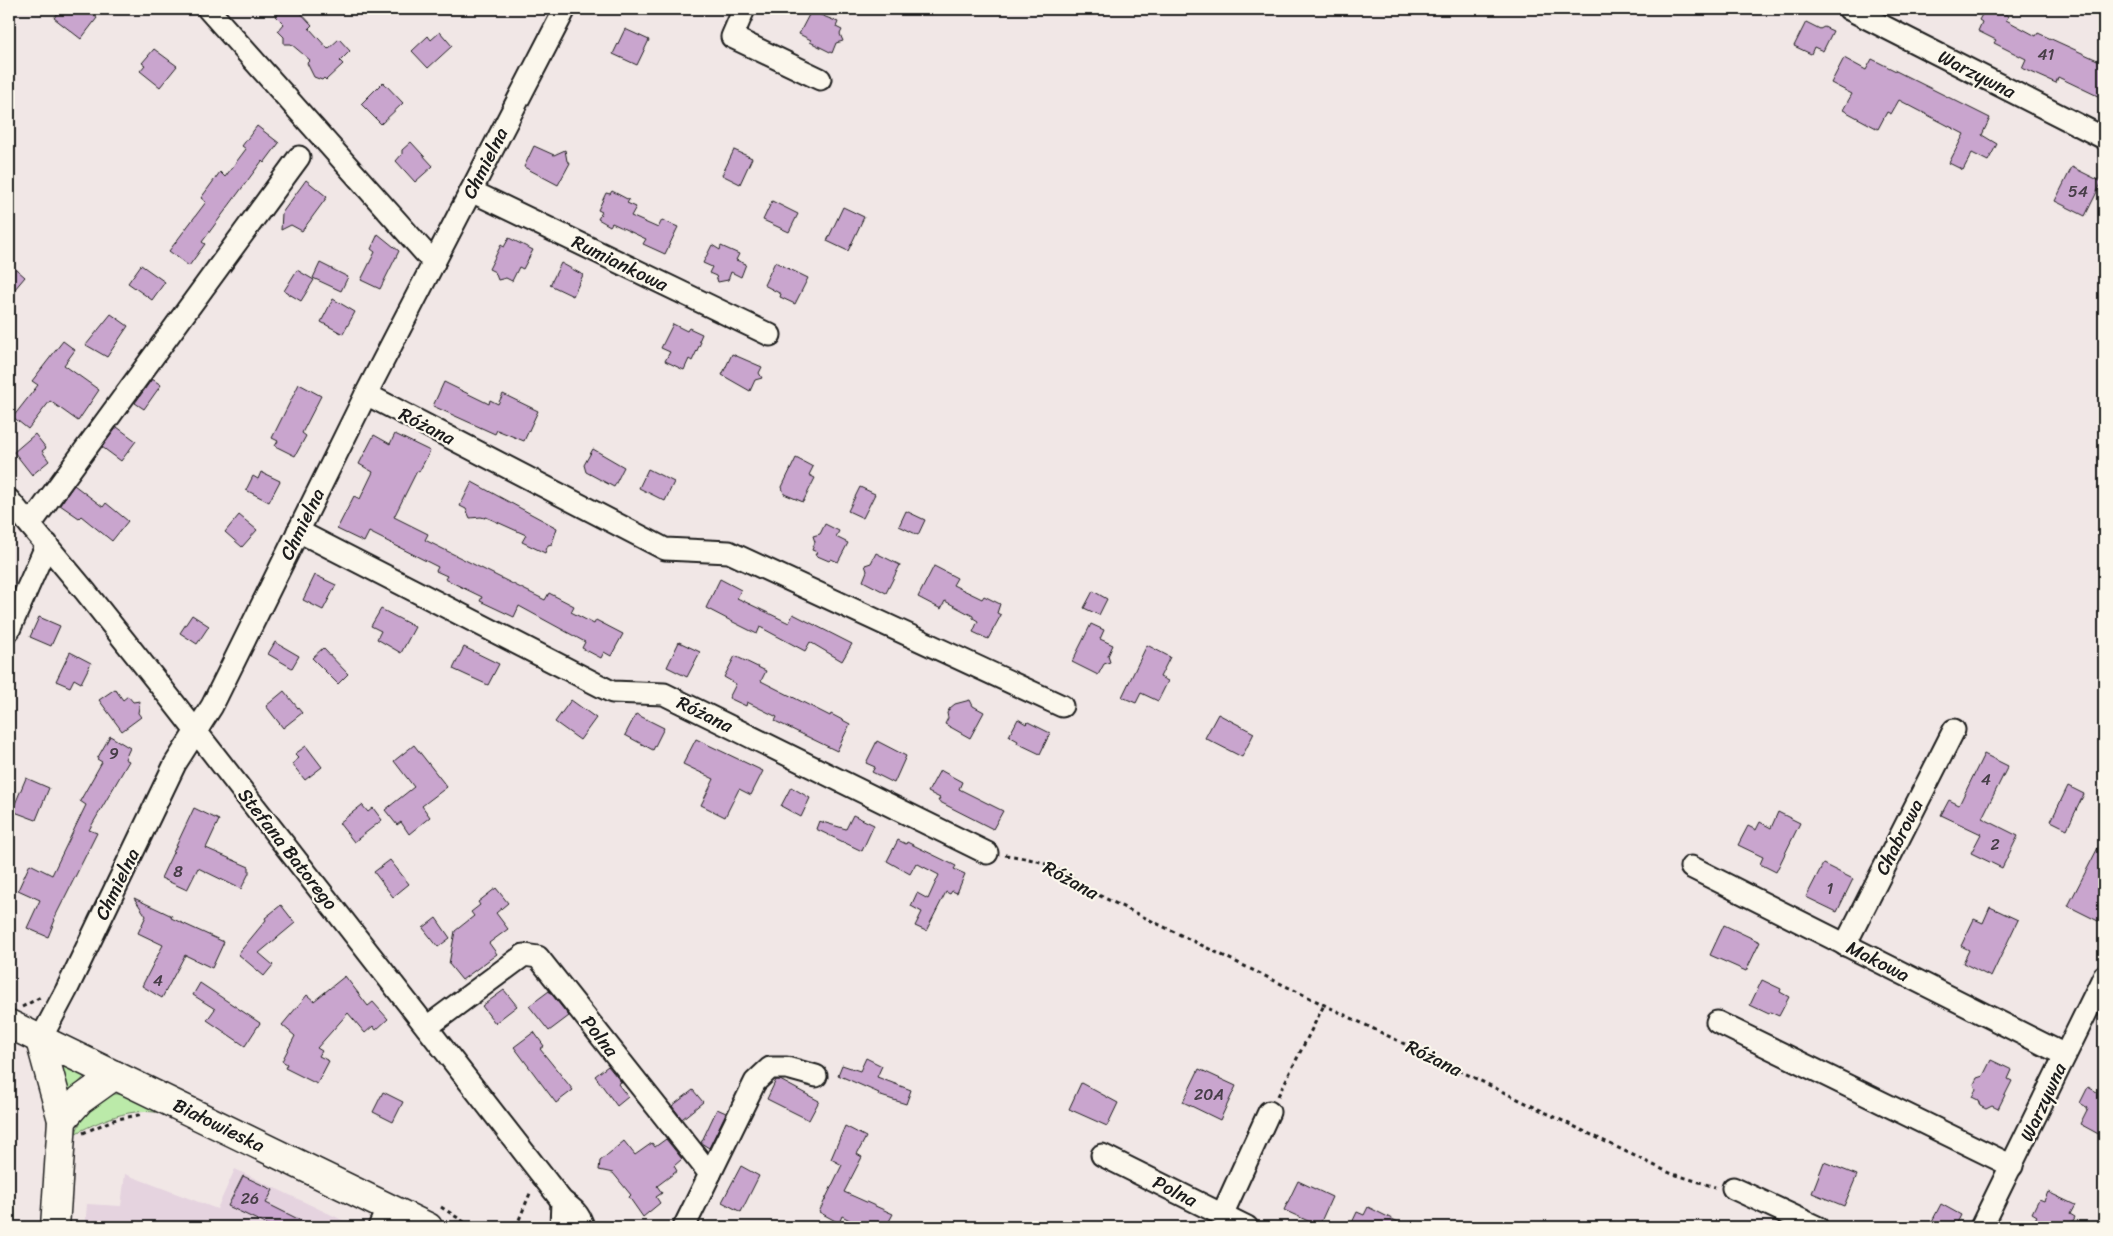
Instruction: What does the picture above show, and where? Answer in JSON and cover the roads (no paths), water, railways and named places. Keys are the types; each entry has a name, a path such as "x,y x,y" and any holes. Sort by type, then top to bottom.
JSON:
{"main road":[{"name":"Białowieska","path":"9,1024 115,1075 383,1217 431,1216"},
{"path":"40,1040 71,1128"},
{"path":"55,1227 71,1128 80,1100 115,1075"}],"street":[{"path":"208,9 434,263"},
{"name":"Chmielna","path":"40,1040 66,991 174,764 212,706 366,394 565,9"},
{"path":"744,9 732,37 820,79"},
{"name":"Warzywna","path":"1849,9 2104,138"},
{"path":"30,525 299,157"},
{"name":"Rumiankowa","path":"470,191 770,335"},
{"name":"Różana","path":"366,394 665,549 729,552 1062,706"},
{"name":"Stefana Batorego","path":"9,500 47,544 562,1201 573,1208 580,1217 583,1227"},
{"name":"Różana","path":"298,532 612,692 664,694 987,853"},
{"path":"9,630 47,544"},
{"name":"Chabrowa","path":"1845,945 1954,730"},
{"name":"Makowa","path":"1691,867 2065,1054"},
{"name":"Polna","path":"427,1027 524,955 538,957 710,1174"},
{"name":"Warzywna","path":"1981,1227 2104,976"},
{"path":"1716,1022 2012,1166"},
{"path":"684,1227 755,1082 770,1068 788,1068 816,1076"},
{"path":"1222,1215 1269,1112"},
{"name":"Polna","path":"1102,1155 1247,1227"},
{"path":"1732,1188 1817,1227"},
{"path":"561,1227 562,1201"}]}
